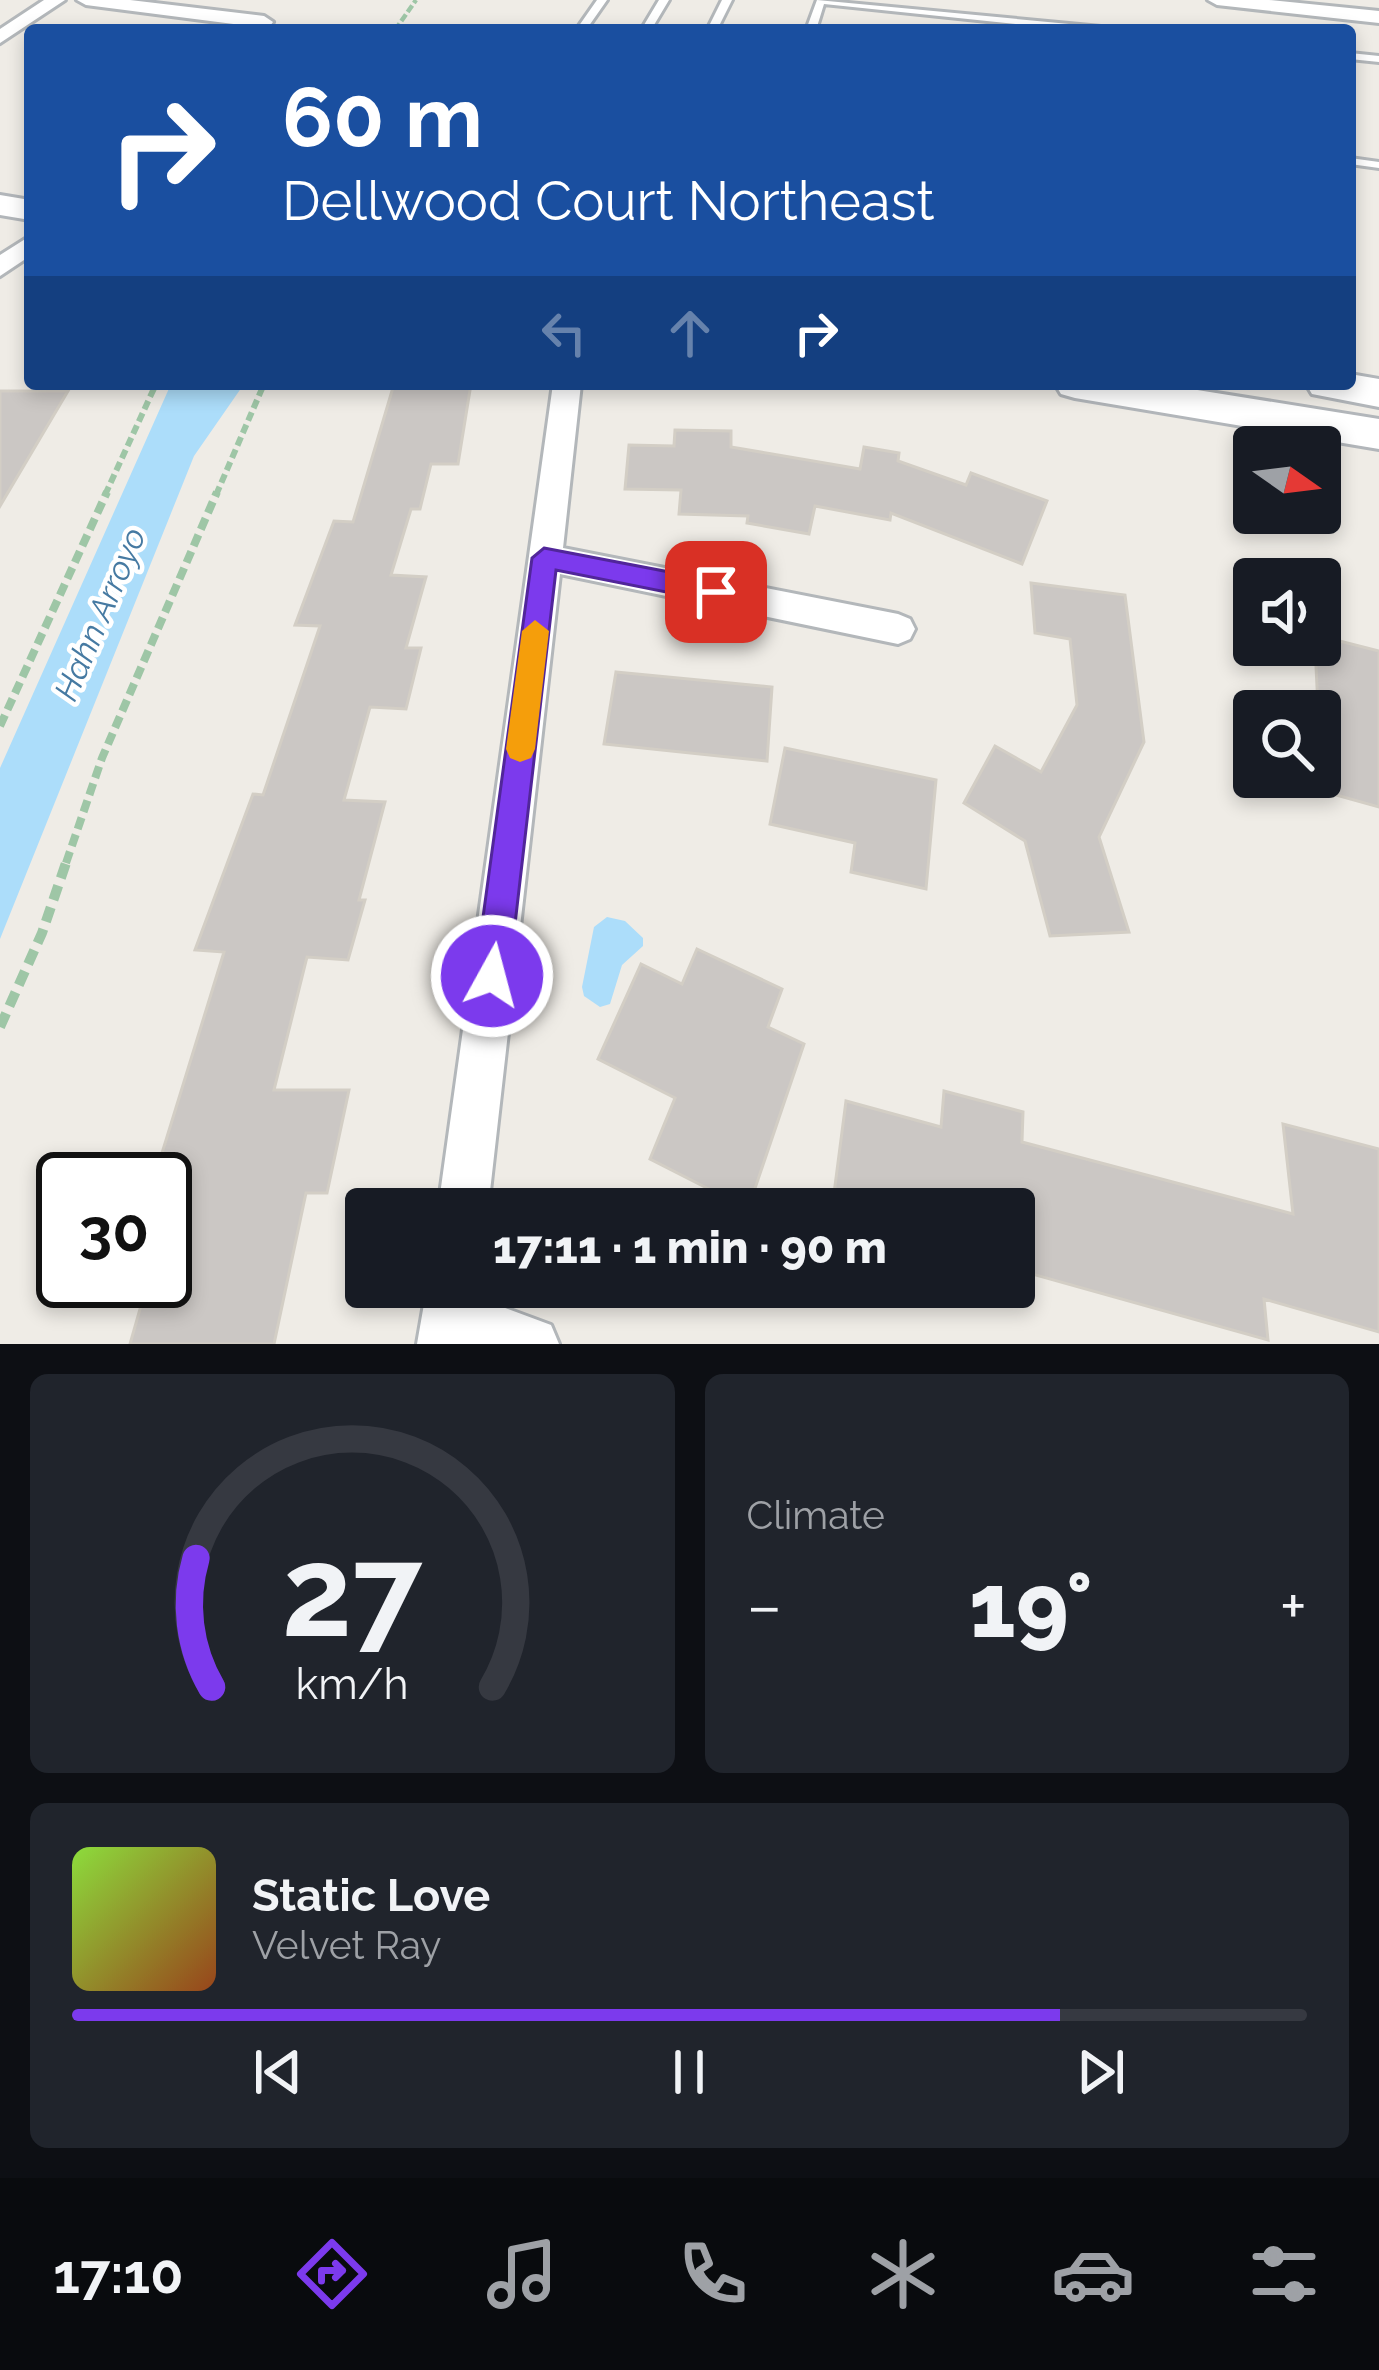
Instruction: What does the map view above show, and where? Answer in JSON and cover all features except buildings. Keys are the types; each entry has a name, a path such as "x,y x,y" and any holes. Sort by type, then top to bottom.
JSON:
{"main road":[{"path":"1116,390 1379,434"}],"street":[{"path":"0,37 56,0"},
{"path":"86,0 262,24"},
{"path":"1217,0 1379,17"},
{"path":"0,268 24,248"},
{"path":"466,1188 566,390"},
{"path":"544,558 898,628"},
{"path":"449,1315 532,1344"}],"lane":[{"path":"817,0 1015,24"}],"path":[{"path":"0,726 153,390"},
{"path":"0,1027 42,933 102,758 261,390"}],"water":[{"name":"Hahn Arroyo","path":"168,390 240,390 194,456 0,939 0,768"},
{"path":"607,917 625,921 643,938 643,946 622,965 610,1004 600,1007 584,996 582,987 594,927"}],"slow traffic":[{"path":"520,749 535,631"}],"route":[{"path":"492,976 544,558 716,592"}]}
